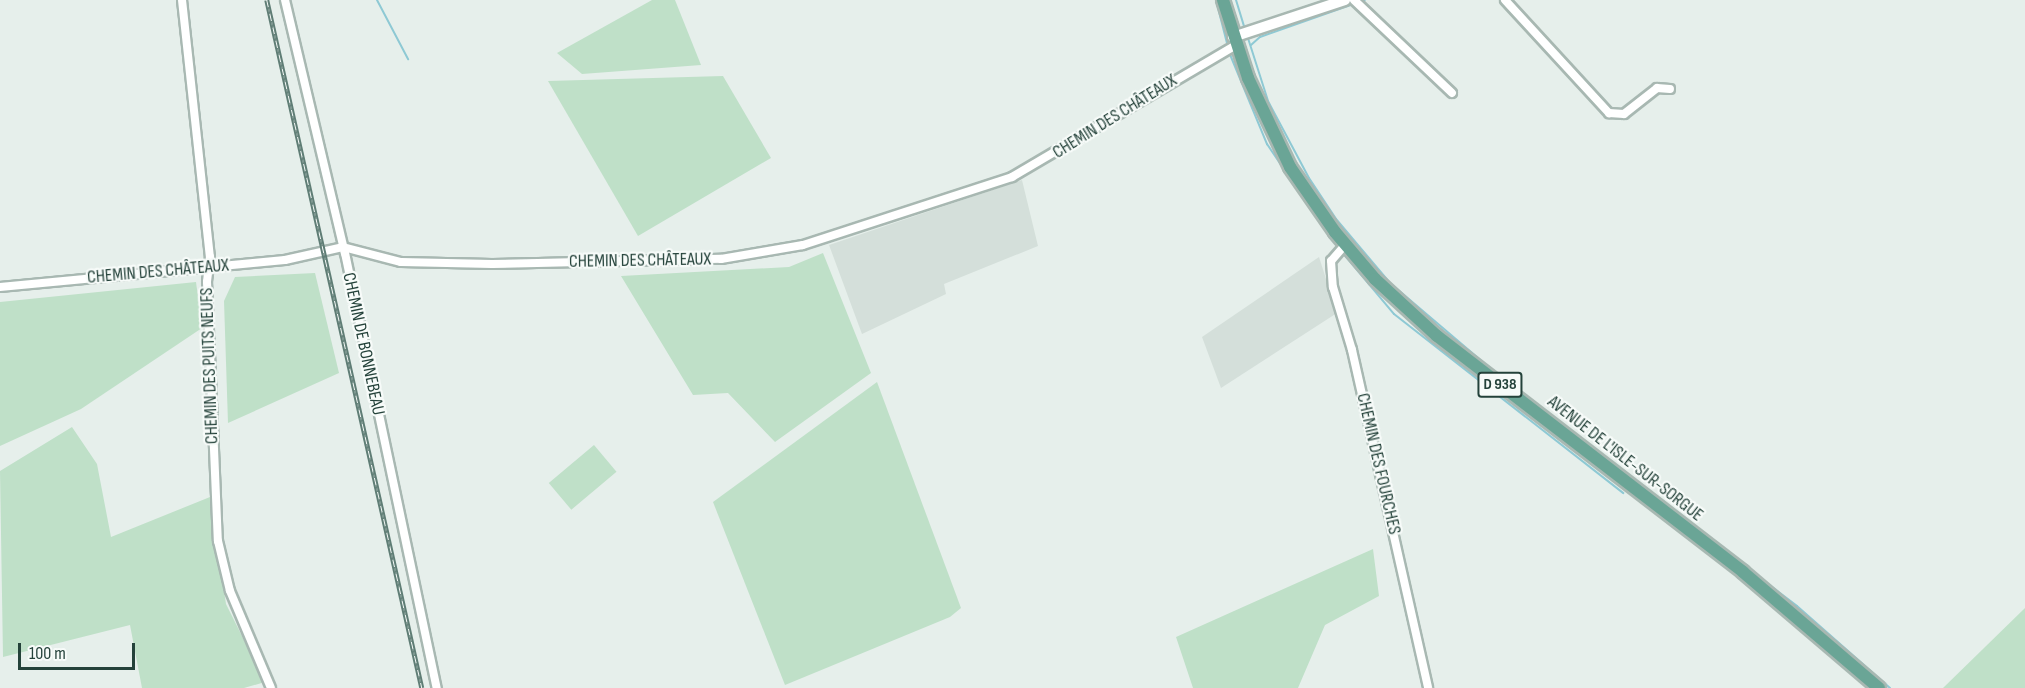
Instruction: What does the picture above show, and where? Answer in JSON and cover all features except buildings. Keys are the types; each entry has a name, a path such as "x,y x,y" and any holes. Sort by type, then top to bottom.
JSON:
{"main road":[{"name":"AVENUE DE L'ISLE-SUR-SORGUE","path":"1223,0 1235,41 1290,167 1345,245 1422,324 1743,572 1880,688"}],"street":[{"name":"CHEMIN DES PUITS NEUFS","path":"182,0 209,267 218,541 230,591 271,688"},
{"name":"CHEMIN DE BONNEBEAU","path":"285,0 343,247 437,688"},
{"name":"CHEMIN DES CHÂTEAUX","path":"0,287 285,260 343,247 401,262 492,264 721,259 803,245 1012,177 1235,41 1345,0"},
{"path":"1354,0 1452,93"},
{"path":"1505,0 1609,113 1624,114 1656,88 1670,89"},
{"name":"CHEMIN DES FOURCHES","path":"1345,245 1331,261 1333,287 1352,350 1428,688"}],"shaded area":[{"path":"1022,180 1038,246 944,284 946,294 862,334 829,245"},
{"path":"1319,257 1337,313 1221,388 1202,337"}],"green space":[{"path":"652,0 675,0 701,65 582,74 557,53"},
{"path":"723,76 771,158 638,236 548,81"},
{"path":"823,253 871,373 775,442 728,393 693,395 621,276 789,267"},
{"path":"315,273 339,373 228,423 224,301 235,277"},
{"path":"196,282 202,328 81,409 0,446 0,302"},
{"path":"877,382 961,608 950,617 785,685 713,502"},
{"path":"72,427 97,464 111,537 210,497 226,604 265,682 244,688 142,688 130,625 3,657 0,471"},
{"path":"594,445 616,472 571,510 549,483"},
{"path":"1373,549 1379,596 1325,625 1298,688 1193,688 1176,637"},
{"path":"2025,608 2025,688 1943,688"}],"waterway":[{"path":"377,0 408,59"},
{"path":"1216,0 1228,47"},
{"path":"1236,0 1245,30"},
{"path":"1359,2 1365,0"},
{"path":"1251,45 1260,37 1353,4"},
{"path":"1247,35 1268,101 1309,178 1336,219 1390,283 1510,385 1797,606 1890,688"},
{"path":"1229,52 1267,144 1284,169"},
{"path":"1330,235 1339,248"},
{"path":"1342,252 1394,314 1623,493"}],"railway":[{"path":"267,0 422,688"}]}
